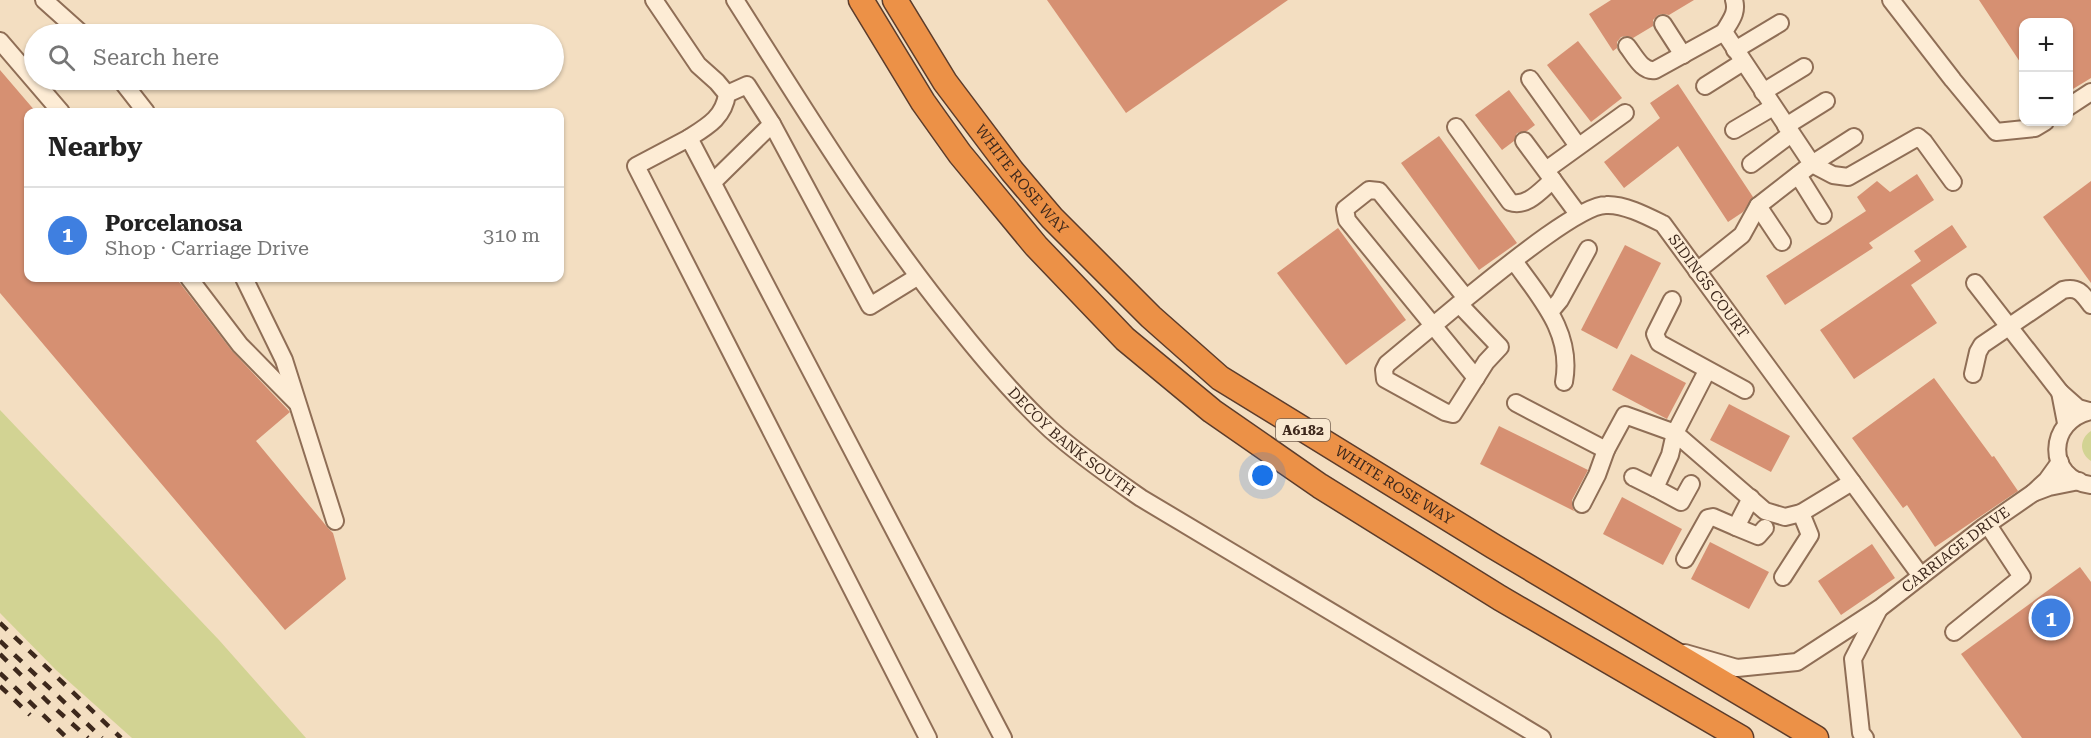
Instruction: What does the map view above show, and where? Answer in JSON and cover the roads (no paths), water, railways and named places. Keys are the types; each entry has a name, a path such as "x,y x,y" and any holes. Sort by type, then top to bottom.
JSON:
{"highway":[{"name":"WHITE ROSE WAY","path":"861,0 923,102 960,154 1036,246 1125,339 1212,411 1320,486 1500,598 1741,738"},
{"name":"WHITE ROSE WAY","path":"896,0 945,82 1045,211 1099,268 1220,378 1492,546 1816,738"}],"street":[{"path":"44,0 71,24"},
{"path":"654,0 698,65 727,94 725,107 711,123 689,138 636,166 928,738"},
{"name":"DECOY BANK SOUTH","path":"735,0 868,208 917,277 997,376 1051,430 1090,462 1141,498 1542,738"},
{"path":"1627,46 1644,68 1649,71 1656,70 1724,32 1737,8 1734,0"},
{"path":"1891,0 1996,132 2039,126"},
{"path":"1705,86 1780,23"},
{"path":"1663,24 1683,55"},
{"path":"1724,32 1812,164 1833,175 1848,177 1918,137 1953,182"},
{"path":"0,41 24,69"},
{"path":"1763,92 1804,67"},
{"path":"1530,79 1578,146"},
{"path":"727,94 747,85 772,124 870,306 917,277"},
{"path":"42,90 58,108"},
{"path":"129,90 143,108"},
{"path":"2073,104 2091,92"},
{"path":"1751,164 1788,130 1826,100"},
{"path":"1734,130 1773,107"},
{"path":"1456,128 1510,202 1518,204 1524,203 1578,146 1625,113"},
{"path":"713,182 772,124"},
{"path":"1697,271 1742,235 1758,206 1812,164 1854,137"},
{"path":"689,138 1003,738"},
{"path":"1524,141 1578,214"},
{"path":"1798,175 1823,215"},
{"path":"1369,190 1378,191 1500,347 1485,362 1476,378 1432,326 1347,220 1345,208 1369,190"},
{"name":"SIDINGS COURT","path":"1476,378 1453,414 1445,412 1385,379 1384,370 1387,364 1462,301 1578,214 1606,204 1636,211 1663,224 1922,576"},
{"path":"1758,206 1782,242"},
{"path":"1550,312 1560,300 1588,249"},
{"path":"1514,261 1559,327 1566,371 1564,382"},
{"path":"192,282 240,345 299,405"},
{"path":"246,282 284,360 335,521"},
{"path":"1975,283 2060,392 2078,408 2090,411"},
{"path":"1973,374 1982,345 2067,289 2080,291 2091,304"},
{"path":"1672,300 1655,334 1659,343 1745,390"},
{"path":"1655,488 1670,455 1675,433 1707,371"},
{"path":"2060,392 2066,423 2057,445 2057,456 2060,462"},
{"path":"1516,403 1606,450"},
{"path":"2066,423 2090,411"},
{"path":"1582,504 1597,475 1606,450 1625,415 1675,433 1766,511 1785,517 1802,513 1852,482"},
{"name":"CARRIAGE DRIVE","path":"1661,645 1737,668 1797,662 1880,608 2033,493 2047,480 2060,462"},
{"name":"CARRIAGE DRIVE","path":"2060,462 2064,471 2085,483"},
{"path":"1633,477 1681,502 1691,484"},
{"name":"CARRIAGE DRIVE","path":"2033,493 2049,487 2085,483"},
{"path":"1736,527 1751,498"},
{"path":"1783,577 1810,535 1802,513"},
{"path":"1685,558 1708,518 1713,517 1758,536 1765,528"},
{"path":"1954,632 2022,577 1988,525"},
{"name":"CARRIAGE DRIVE","path":"1865,738 1861,733 1853,659 1880,608"}],"railway":[{"path":"0,623 121,738"},
{"path":"0,641 102,738"},
{"path":"0,654 88,738"},
{"path":"0,673 67,738"},
{"path":"0,686 30,715"}],"place":[{"name":"Porcelanosa","path":"2051,618"}]}
